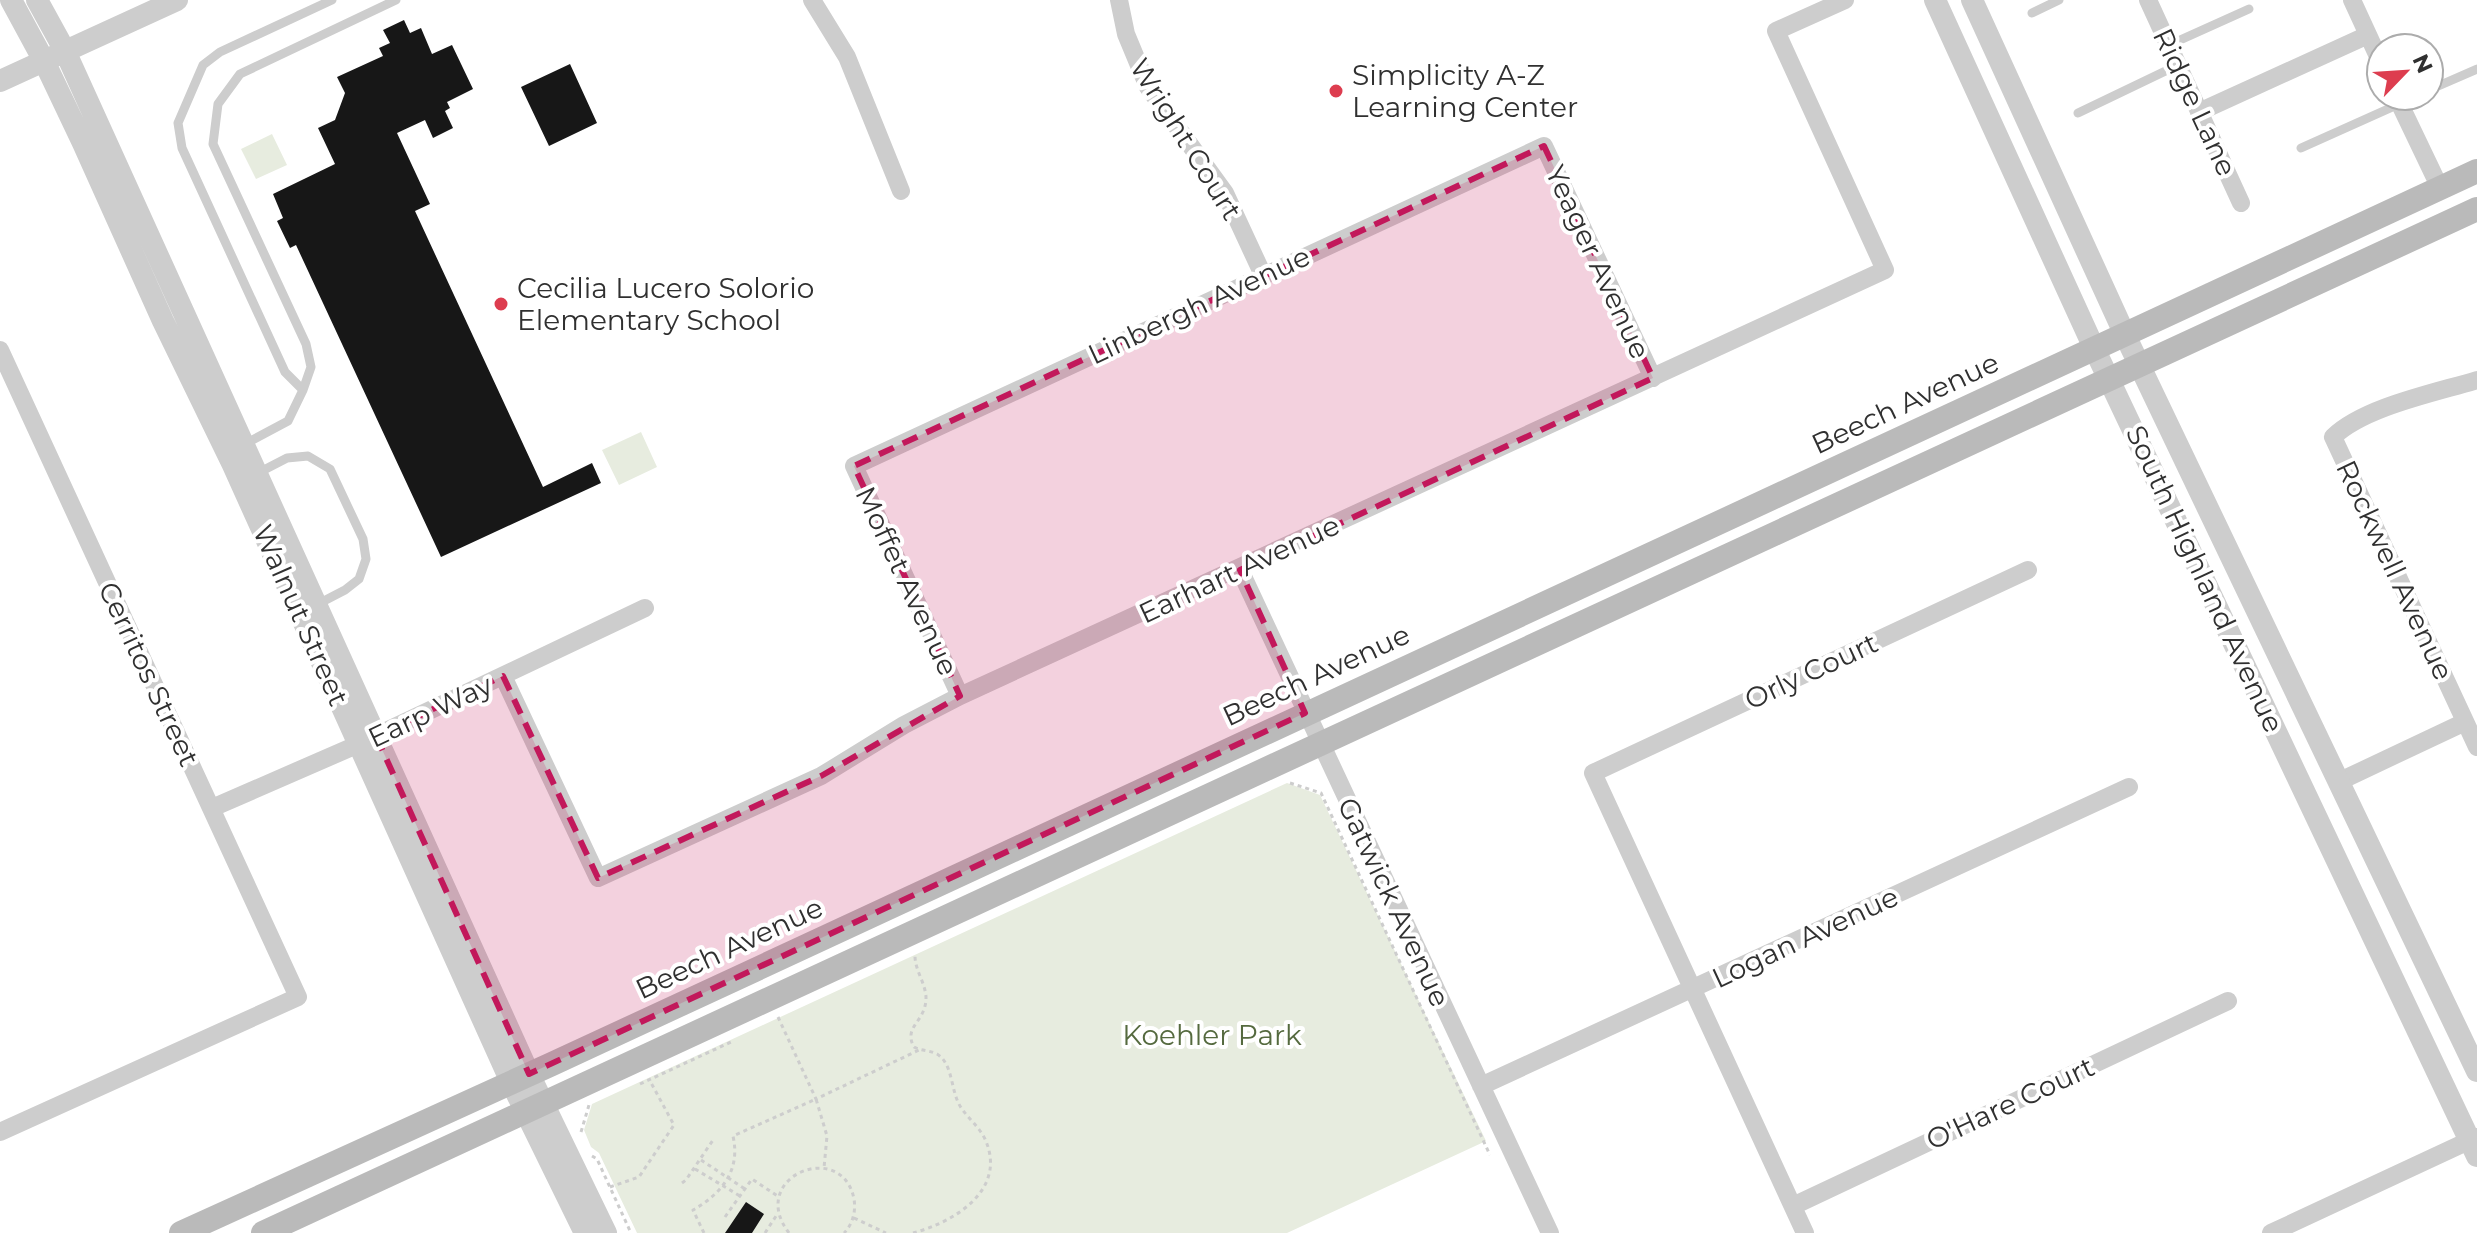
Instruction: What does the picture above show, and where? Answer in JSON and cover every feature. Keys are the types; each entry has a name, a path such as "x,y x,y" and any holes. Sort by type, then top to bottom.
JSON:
{"main road":[{"name":"Beech Avenue","path":"181,1233 2477,171"},
{"path":"263,1233 2477,209"}],"street":[{"name":"Walnut Street","path":"11,0 44,61 163,321 245,460 315,605 368,740"},
{"name":"Walnut Street","path":"37,0 65,51 520,1078 606,1233"},
{"path":"0,81 177,0"},
{"path":"812,0 847,57 901,191"},
{"name":"Wright Court","path":"1119,0 1126,34 1148,87 1225,193 1263,275"},
{"name":"Earhart Avenue","path":"503,676 598,878 821,776 904,725 960,696 1240,570 1885,270 1776,31 1845,0"},
{"name":"South Highland Avenue","path":"1935,0 2094,348 2475,1144"},
{"name":"South Highland Avenue","path":"1972,0 2125,335 2477,1071"},
{"name":"Ridge Lane","path":"2148,0 2241,203"},
{"path":"2352,0 2367,32"},
{"path":"2199,112 2365,36"},
{"path":"2409,112 2440,188"},
{"name":"Linbergh Avenue","path":"854,466 1544,146"},
{"name":"Yeager Avenue","path":"1544,146 1653,378"},
{"name":"Cerritos Street","path":"0,350 298,997 0,1132"},
{"name":"Rockwell Avenue","path":"2477,380 2367,415 2346,424 2333,437 2477,747"},
{"name":"Moffet Avenue","path":"854,466 960,696"},
{"name":"Gatwick Avenue","path":"1240,570 1550,1233"},
{"name":"Orly Court","path":"1692,989 1593,773 2028,570"},
{"name":"Earp Way","path":"212,808 368,740 645,608"},
{"path":"2340,781 2465,722"},
{"name":"Logan Avenue","path":"1481,1086 2129,787"},
{"path":"1692,989 1805,1233"},
{"name":"O'Hare Court","path":"1793,1206 2228,1001"},
{"name":"Walnut Street","path":"535,1108 585,1233"},
{"path":"2271,1233 2475,1144"}],"lane":[{"path":"303,390 285,372 182,148 178,123 203,65 220,52 332,0"},
{"path":"245,460 288,421 311,367 306,344 213,144 218,104 240,74 396,0"},
{"path":"2032,13 2059,0"},
{"path":"2169,45 2249,9"},
{"path":"2078,113 2178,65"},
{"path":"2445,83 2477,69"},
{"path":"2301,148 2377,112"},
{"path":"245,460 308,456 330,469 363,539 366,559 359,579 315,605"}],"path":[{"path":"1286,782 1321,793 1490,1155"},
{"path":"907,960 917,953 914,961 925,991 925,1006 910,1031 910,1040 919,1050"},
{"path":"777,1016 816,1099 827,1136 824,1168"},
{"path":"630,1087 650,1081 738,1037"},
{"path":"704,1233 693,1210 712,1199 729,1178 735,1157 733,1136 919,1050 929,1051 946,1062 956,1099 985,1140 989,1167 982,1191 974,1203 956,1215 913,1233"},
{"path":"610,1187 639,1177 674,1125 650,1081"},
{"path":"580,1134 590,1103"},
{"path":"682,1183 713,1140"},
{"path":"588,1153 597,1159 631,1233"},
{"path":"700,1159 745,1189"},
{"path":"765,1233 778,1213 779,1197 789,1178 812,1167 836,1172 853,1192 854,1217 844,1233"},
{"path":"694,1168 740,1196"},
{"path":"725,1217 752,1179 779,1197"},
{"path":"778,1213 789,1233"},
{"path":"854,1217 886,1233"}],"highlighted area":[{"path":"1544,146 1653,378 1240,570 1305,713 529,1074 376,736 503,676 598,878 821,776 960,696 854,466"}],"green space":[{"path":"272,134 287,165 256,179 241,149"},
{"path":"641,432 657,467 619,485 602,450"},
{"name":"Koehler Park","path":"1287,783 1320,795 1486,1141 1287,1233 637,1233 599,1153 591,1147 584,1130 592,1104"}],"building":[{"path":"404,20 410,33 421,28 432,54 452,45 473,89 447,102 450,108 445,111 453,128 433,138 425,120 397,133 430,204 415,211 543,487 592,463 601,483 441,557 296,245 290,248 277,221 283,218 273,194 335,164 318,128 335,120 345,93 337,77 383,56 379,48 390,43 383,30"},
{"path":"570,64 597,123 549,146 521,87"},
{"path":"746,1202 764,1214 752,1233 725,1233"}],"place":[{"name":"Simplicity A-Z Learning Center","path":"1336,91"},
{"name":"Cecilia Lucero Solorio Elementary School","path":"501,304"}]}
